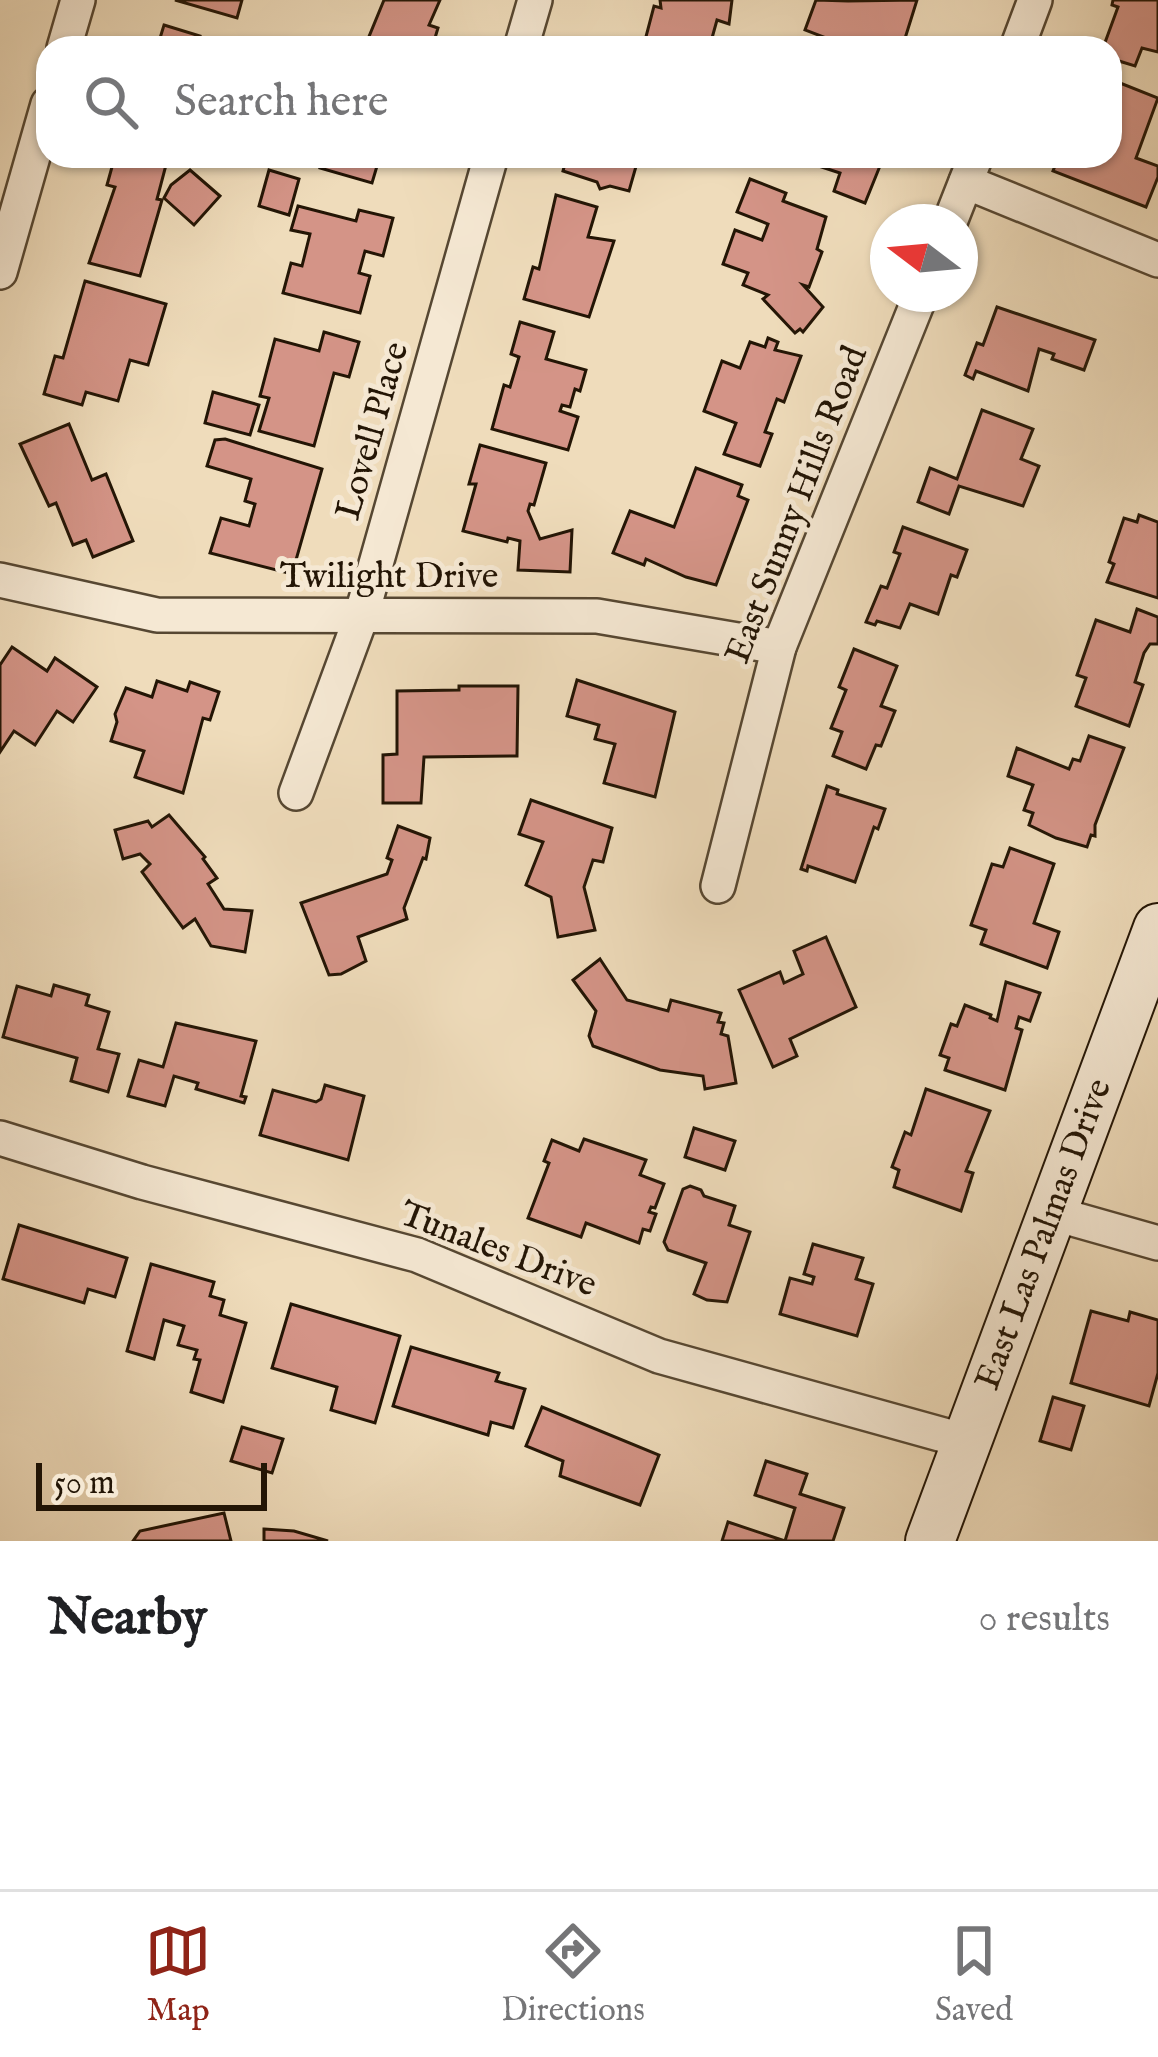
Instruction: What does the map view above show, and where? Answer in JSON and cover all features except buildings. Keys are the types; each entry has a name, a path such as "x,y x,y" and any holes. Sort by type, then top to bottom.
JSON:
{"street":[{"path":"67,36 77,0"},
{"path":"524,36 535,0"},
{"path":"1022,36 1035,0"},
{"path":"0,272 36,146"},
{"name":"Lovell Place","path":"296,793 361,617 488,168"},
{"path":"957,204 971,169 1158,260"},
{"name":"East Sunny Hills Road","path":"718,886 778,647 914,312"},
{"name":"Twilight Drive","path":"0,580 157,615 597,616 778,647"},
{"name":"East Las Palmas Drive","path":"930,1541 1158,928"},
{"name":"Tunales Drive","path":"0,1138 142,1182 417,1255 659,1356 965,1441"},
{"path":"1052,1213 1158,1243"}]}
